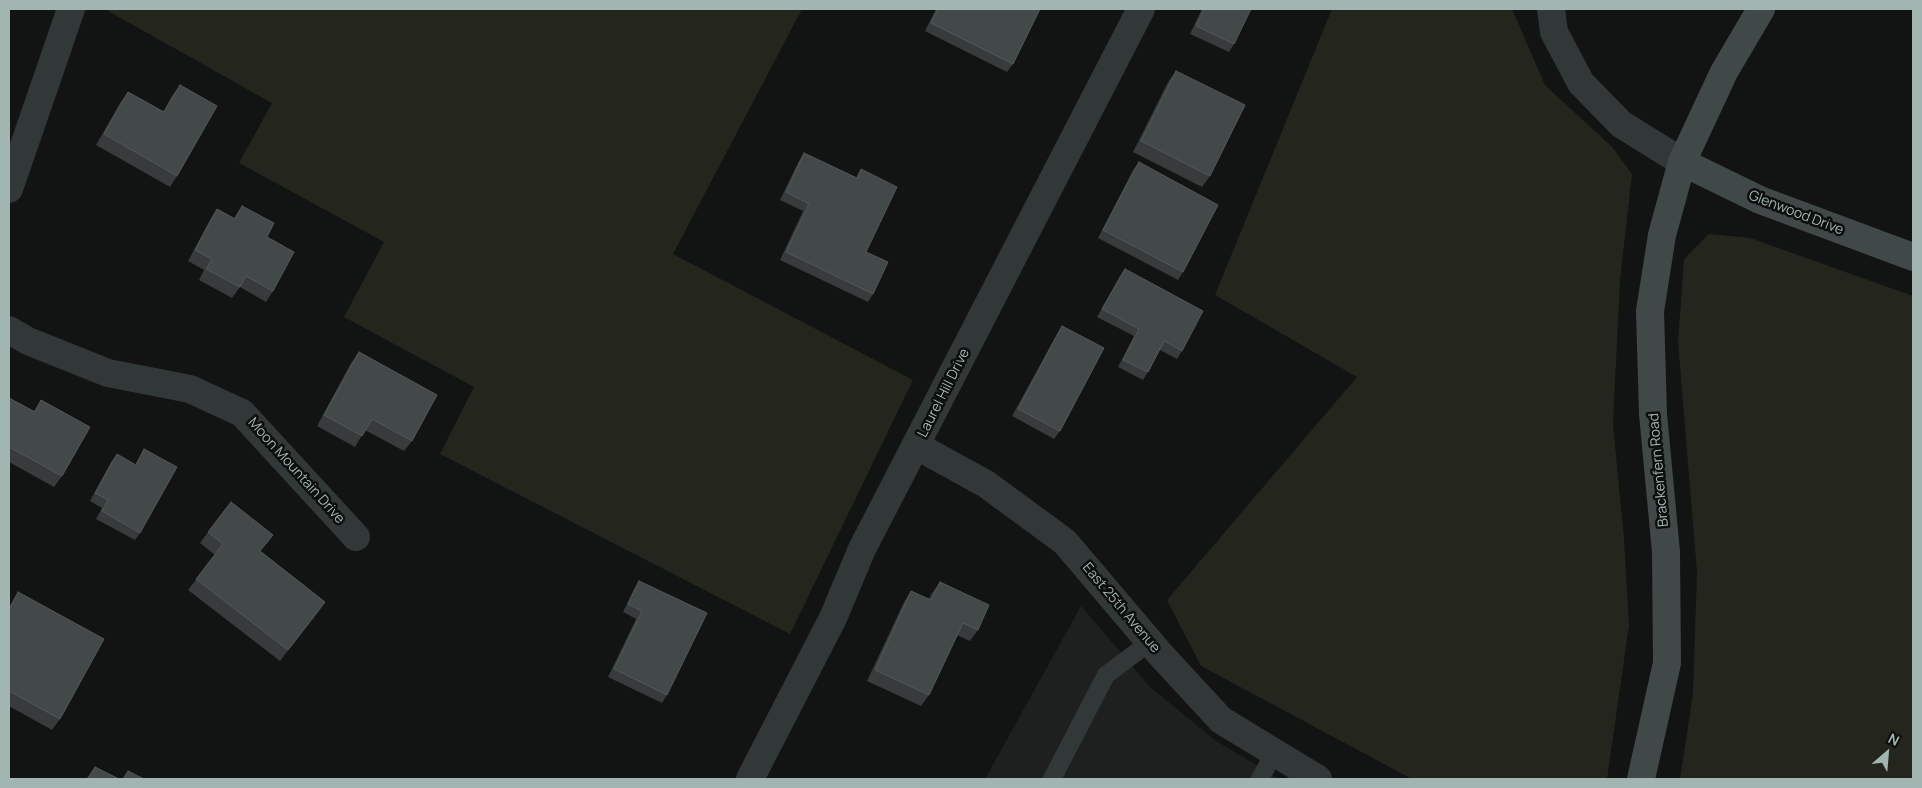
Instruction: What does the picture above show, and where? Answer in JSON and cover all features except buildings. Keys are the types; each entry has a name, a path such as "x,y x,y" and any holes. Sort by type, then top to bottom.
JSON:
{"street":[{"path":"9,189 71,9"},
{"name":"Laurel Hill Drive","path":"750,779 833,618 862,549 917,446 1141,9"},
{"path":"1551,9 1554,32 1581,83 1621,124 1682,162"},
{"name":"Brackenfern Road","path":"1641,779 1666,663 1666,552 1653,414 1650,311 1662,235 1682,162 1724,72 1761,9"},
{"name":"Glenwood Drive","path":"1682,162 1760,200 1913,257"},
{"name":"Moon Mountain Drive","path":"9,330 28,341 108,373 190,389 242,413 356,537"},
{"name":"East 25th Avenue","path":"917,446 986,484 1065,542 1150,642 1221,720 1318,779"}],"lane":[{"path":"1052,779 1106,675 1150,642"},
{"path":"1260,779 1274,753"}],"shaded area":[{"path":"109,9 802,9 673,254 913,380 790,634 440,454 474,387 344,317 384,242 239,163 272,103 108,11"},
{"path":"1332,9 1512,9 1545,85 1612,147 1632,174 1620,280 1613,424 1624,539 1629,625 1607,779 1412,779 1201,666 1167,600 1357,377 1215,295"},
{"path":"1709,234 1750,238 1913,296 1913,779 1680,779 1693,694 1697,572 1678,342 1684,259"},
{"path":"1081,606 1150,687 1216,741 1280,779 985,779"}]}
